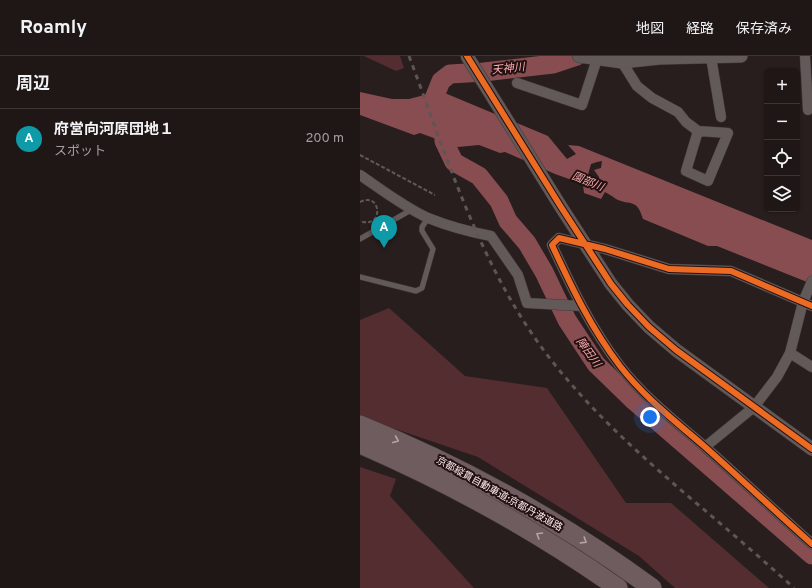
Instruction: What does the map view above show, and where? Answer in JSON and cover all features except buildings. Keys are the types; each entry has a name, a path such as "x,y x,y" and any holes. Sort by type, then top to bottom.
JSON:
{"highway":[{"name":"京都縦貫自動車道;京都丹波道路","path":"360,425 435,457 519,501 588,543 652,588"},
{"name":"京都縦貫自動車道;京都丹波道路","path":"360,444 449,485 490,507 563,550 618,588"}],"street":[{"path":"467,56 561,207 611,284 628,305 649,327 676,350 812,449"},
{"path":"582,57 622,62 659,57 742,56"},
{"path":"805,56 808,110"},
{"path":"711,57 721,117"},
{"path":"517,83 582,105 598,59"},
{"path":"622,62 637,86 652,98 678,112 686,122 698,131 728,133 708,181 686,170 698,131"},
{"path":"360,175 428,218 491,236 518,275 527,303 581,306"},
{"path":"807,304 731,271 669,269 605,249 559,238 552,245 581,306 599,337 621,367 646,396 812,544"},
{"path":"704,447 754,407 777,376 790,353 807,304 812,281"},
{"path":"790,353 812,367"}],"lane":[{"path":"360,239 412,209"},
{"path":"360,277 416,291 422,288 433,249 422,231 422,227 428,218"}],"path":[{"path":"360,155 435,195"},
{"path":"360,202 365,200 372,202 375,204 378,212 372,221 365,223 360,221"}],"shaded area":[{"path":"364,56 400,56 404,68 396,71"},
{"path":"389,308 465,376 547,388 626,503 671,503 769,588 675,588 639,556 478,457 360,417 360,320"},
{"path":"360,467 396,479 390,496 474,588 360,588"}],"water":[{"name":"園部川","path":"440,91 548,136 567,159 576,154 568,145 579,146 812,240 812,284 717,246 708,246 643,219 641,212 636,205 616,199 605,192 601,199 584,193 583,184 555,174 505,152 500,153 479,145 458,147 420,133 414,135 360,115 360,92 392,99 409,99","holes":["602,161 601,168 594,170 599,177 598,183 587,178 591,164"]}],"waterway":[{"name":"天神川","path":"420,109 433,101 441,81 450,74 484,72 553,64 577,56"},
{"name":"陣田川","path":"443,124 444,141 454,162 479,176 499,201 508,221 527,243 544,272 567,320 596,364 632,399 812,555"}],"railway":[{"path":"409,56 466,209 501,283 545,352 579,393 616,431 655,467 794,588"}],"cycle path":[{"path":"467,56 561,207 611,284 628,305 649,327 676,350 812,449"},
{"path":"812,306 731,271 669,269 605,249 559,238 552,245 591,322 610,352 629,377 660,408 812,544"}],"place":[{"name":"府営向河原団地１","path":"384,248"}]}
